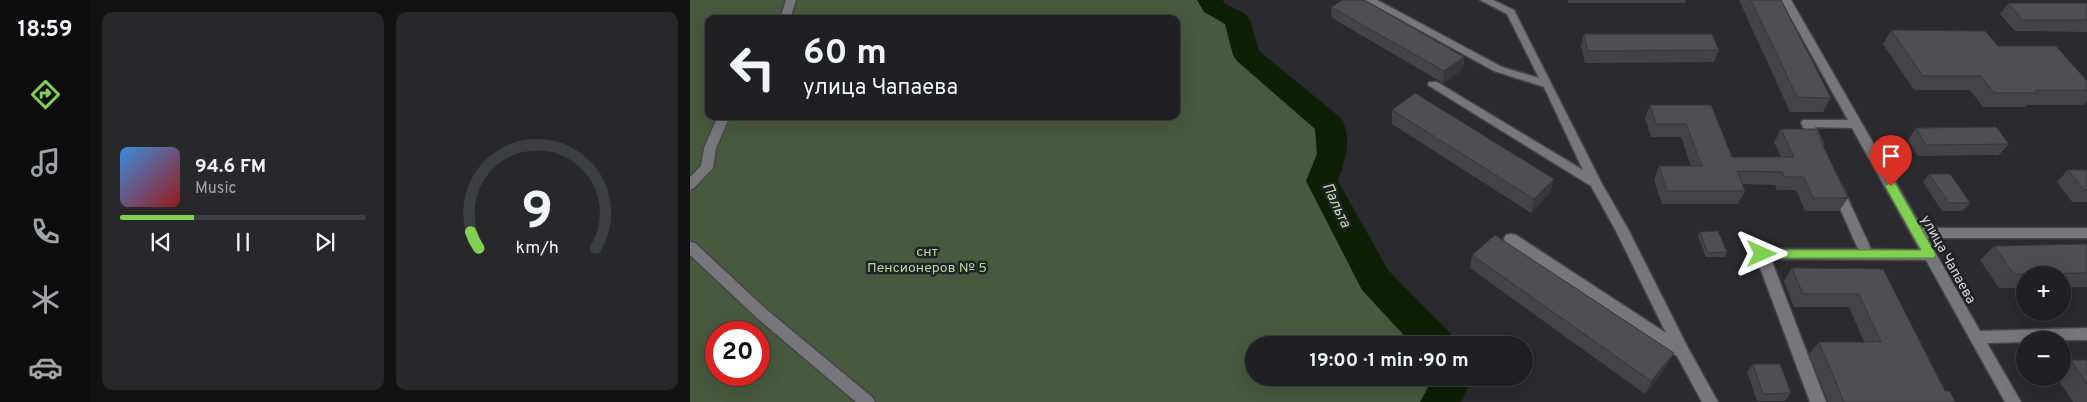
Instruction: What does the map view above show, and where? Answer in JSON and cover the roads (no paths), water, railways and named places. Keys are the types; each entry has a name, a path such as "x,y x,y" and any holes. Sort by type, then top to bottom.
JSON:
{"street":[{"path":"787,15 791,0"},
{"path":"1370,0 1498,69 1548,85"},
{"path":"1487,0 1511,12 1595,184 1622,229 1682,351 1710,402"},
{"name":"улица Чапаева","path":"1786,0 2013,402"},
{"path":"1433,85 1595,184"},
{"path":"690,185 707,168 710,148 722,120"},
{"path":"1823,158 1807,123 1856,124"},
{"path":"1831,175 1867,255"},
{"path":"1917,233 2087,234"},
{"path":"1511,239 1682,351"},
{"path":"690,247 762,314 867,402"},
{"path":"1818,402 1762,254 1930,255"},
{"path":"1976,337 2087,334"}],"waterway":[{"name":"Пальта","path":"1210,0 1213,7 1237,20 1247,55 1330,125 1332,154 1322,181 1375,280 1428,336"},
{"name":"Пальта","path":"1440,402 1449,386"}],"park label":[{"name":"снт Пенсионеров № 5","path":"927,260"}]}
